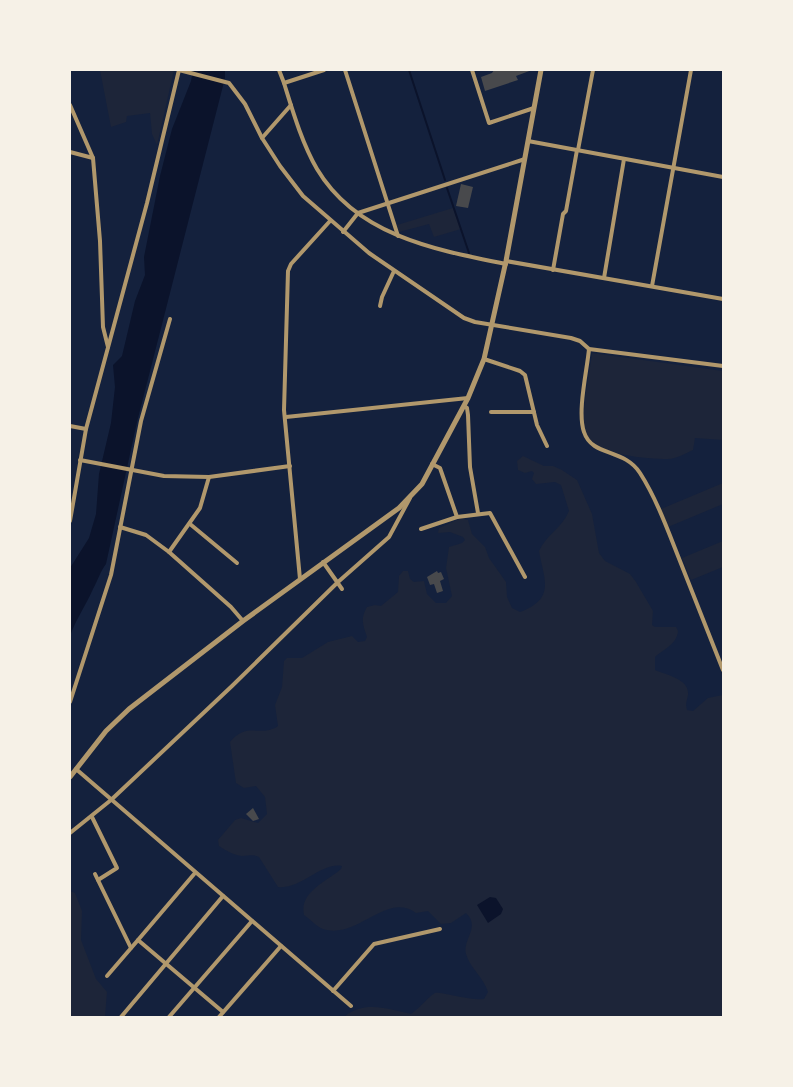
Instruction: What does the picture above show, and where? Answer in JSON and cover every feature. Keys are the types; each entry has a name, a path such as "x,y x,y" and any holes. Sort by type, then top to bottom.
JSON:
{"street":[{"path":"70,521 82,461 86,429 147,203 180,70 229,84 245,104 262,138 303,196 343,232 394,271 464,318 492,325 571,338 589,349 723,366"},
{"path":"280,70 304,140 318,169 332,189 358,214 398,236 443,252 723,299"},
{"path":"284,83 324,70"},
{"path":"345,70 398,236"},
{"path":"472,70 489,123 534,108"},
{"path":"70,833 111,800 232,686 338,582 389,538 410,498 422,484 464,406 484,359 506,263 541,70"},
{"path":"553,270 593,70"},
{"path":"652,286 691,70"},
{"path":"70,105 93,158 100,241 103,327 108,347"},
{"path":"262,138 291,105"},
{"path":"528,141 723,177"},
{"path":"70,152 93,158"},
{"path":"343,232 358,214 388,202 525,159"},
{"path":"604,278 624,159"},
{"path":"300,579 286,417 288,271 291,264 330,221"},
{"path":"380,306 394,271"},
{"path":"70,702 111,575 141,421 170,319"},
{"path":"589,349 581,420 584,433 589,441 600,450 626,457 640,472 668,533 723,670"},
{"path":"484,359 520,371 525,375 534,412 547,446"},
{"path":"286,417 468,398"},
{"path":"464,406 467,408 468,414 470,467 478,513"},
{"path":"491,412 534,412"},
{"path":"70,426 86,429"},
{"path":"82,461 164,476 209,477 290,466"},
{"path":"432,464 440,468 457,517"},
{"path":"169,552 200,508 209,477"},
{"path":"70,776 106,731 125,713 243,621 410,498"},
{"path":"421,529 457,517 490,513 525,578"},
{"path":"190,524 237,563"},
{"path":"120,527 146,535 169,552 231,607 243,621"},
{"path":"323,562 342,589"},
{"path":"76,769 351,1006"},
{"path":"92,817 117,868 98,880"},
{"path":"107,976 195,873"},
{"path":"95,874 132,948"},
{"path":"121,1017 223,896"},
{"path":"169,1017 252,921"},
{"path":"333,991 374,944 440,929"},
{"path":"138,940 223,1012"},
{"path":"218,1017 281,946"}],"shaded area":[{"path":"100,70 174,70 157,145 152,134 150,113 127,116 126,122 111,127"},
{"path":"193,70 225,70 225,78 137,422 106,564 70,636 70,568 89,538 96,514 99,474 111,423 115,387 113,365 122,356 135,301 145,275 144,257 160,176 172,129 191,81"},
{"path":"453,208 461,229 434,237 429,224 399,232 397,225"},
{"path":"592,353 723,371 723,440 695,438 693,450 671,459 635,457 599,447 586,434 584,426 584,406"},
{"path":"523,456 544,466 553,466 562,470 577,480 592,514 599,553 605,561 630,574 636,582 653,611 652,625 655,627 676,627 678,631 675,639 670,646 655,657 655,670 676,678 685,685 688,690 687,710 693,711 708,698 723,695 723,1017 344,1017 352,1012 368,1007 385,1008 411,1014 435,993 484,999 488,992 468,959 465,949 472,928 470,918 466,913 451,923 441,924 428,911 416,913 405,908 394,908 383,911 348,928 336,931 323,929 304,915 306,900 315,888 341,869 342,866 326,868 295,884 278,887 259,857 236,855 219,846 218,840 235,820 241,818 258,823 267,814 265,797 256,786 244,788 236,783 230,742 242,732 266,731 278,726 275,705 282,687 284,661 287,658 302,658 328,642 352,636 358,642 365,641 367,637 363,619 367,607 381,606 398,592 399,576 403,571 408,571 410,579 414,582 424,581 427,594 436,603 446,603 452,596 446,568 449,547 462,543 465,540 463,537 450,532 438,533 439,528 461,518 468,520 472,534 485,547 489,558 506,582 507,597 512,608 520,612 539,601 545,587 545,579 539,551 569,511 561,485 555,482 536,484 532,479 534,473 532,471 525,473 518,470 517,461"},
{"path":"723,483 723,504 668,527 661,509"},
{"path":"723,541 723,567 691,580 682,558"},
{"path":"70,891 75,893 82,911 81,940 96,979 107,992 105,1017 70,1017"},
{"path":"490,897 496,898 503,909 501,914 488,923 477,905"}],"building":[{"path":"494,70 532,70 516,76 518,80 485,91 481,77 492,73"},
{"path":"461,184 473,187 468,208 456,206"},
{"path":"437,571 438,573 441,572 444,579 440,581 443,591 437,593 434,584 430,585 427,577"},
{"path":"253,808 259,819 253,821 246,814"}],"waterway":[{"path":"409,70 445,180"},
{"path":"447,188 469,253"}]}
